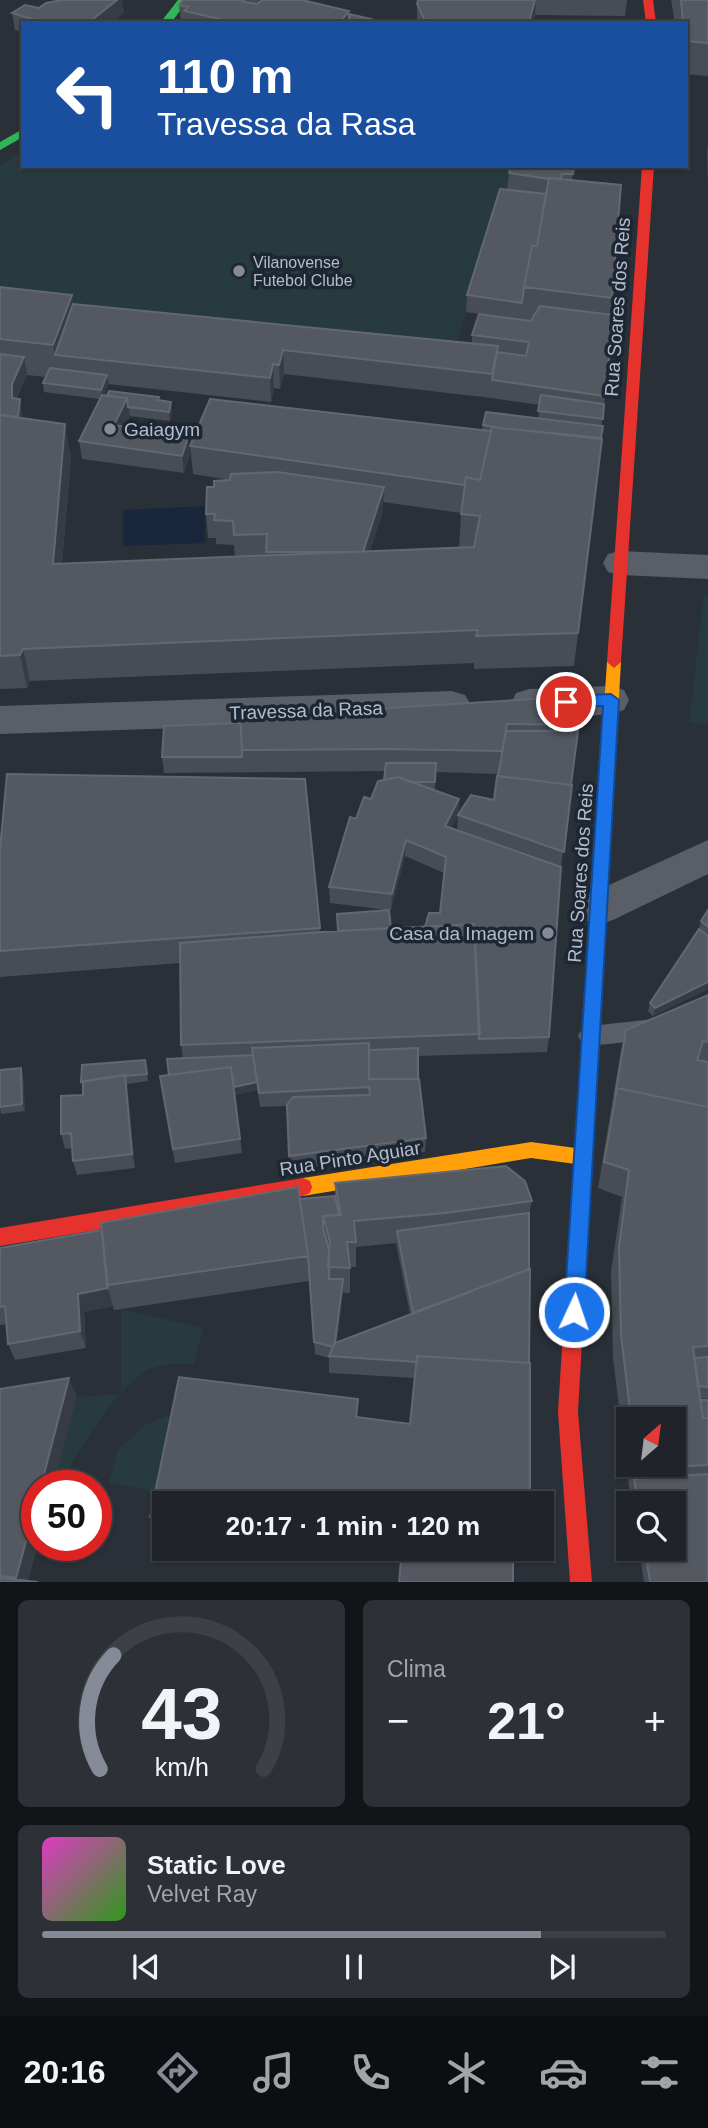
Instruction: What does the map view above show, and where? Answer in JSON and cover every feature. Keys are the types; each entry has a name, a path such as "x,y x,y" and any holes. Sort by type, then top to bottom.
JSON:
{"main road":[{"path":"167,21 183,0"},
{"path":"648,0 652,21"},
{"path":"0,147 21,132"},
{"name":"Rua Soares dos Reis","path":"581,1582 568,1412 611,700 648,168"},
{"name":"Rua Pinto Aguiar","path":"0,1237 531,1150 583,1157"}],"street":[{"path":"620,563 708,567"},
{"name":"Travessa da Rasa","path":"0,720 611,700"},
{"path":"599,908 708,856"}],"lane":[{"path":"590,1036 654,1029 676,1019"}],"green space":[{"name":"Vilanovense Futebol Clube","path":"21,151 21,168 573,168 571,191 504,191 454,351 0,320 0,166"},
{"path":"704,594 708,594 708,725 689,722"},
{"path":"121,1309 203,1328 194,1364 169,1364 151,1368 121,1393"},
{"path":"120,1394 67,1470 57,1470 77,1397"},
{"path":"174,1413 158,1491 112,1484 118,1450 145,1425"}],"water":[{"path":"205,506 205,543 123,546 123,510"}],"building":[{"path":"62,0 117,0 91,21 38,21 12,13 25,5 39,8 46,3"},
{"path":"183,0 244,0 243,2 257,4 262,0 302,0 349,11 341,21 228,21 184,11 188,7 179,5"},
{"path":"418,0 535,0 529,21 425,21 417,4"},
{"path":"681,0 708,0 708,43 688,41 688,21 683,21"},
{"path":"349,14 371,19 369,21 349,21"},
{"path":"510,168 574,168 573,174 562,174 561,179 509,173"},
{"path":"549,178 621,185 612,298 524,287 532,246 537,246"},
{"path":"500,189 546,194 537,246 532,246 522,303 467,295"},
{"path":"0,287 72,295 53,345 0,339"},
{"path":"73,304 498,346 492,374 283,350 279,365 273,364 270,378 55,355"},
{"path":"540,306 614,315 605,396 492,380 497,352 526,356 529,342 472,335 479,314 531,321"},
{"path":"0,354 24,357 12,384 12,398 20,399 18,417 0,415"},
{"path":"50,368 107,375 101,390 43,383"},
{"path":"109,391 159,397 158,400 171,402 169,412 128,407 127,398 107,396"},
{"path":"102,395 127,398 114,425 188,437 182,456 79,441"},
{"path":"541,395 604,404 603,419 538,411"},
{"path":"210,399 491,431 480,480 466,477 465,485 190,446"},
{"path":"486,412 603,426 601,438 483,425"},
{"path":"0,415 65,424 53,564 474,547 480,516 461,514 466,477 480,480 492,427 602,439 578,633 476,636 478,630 23,649 20,655 0,656"},
{"path":"277,472 384,487 363,552 266,552 267,534 234,535 233,521 214,520 215,514 206,514 207,487 214,487 214,481 230,480 231,474"},
{"path":"582,696 579,725 507,724 502,751 242,750 240,717"},
{"path":"241,723 242,757 162,757 164,726"},
{"path":"506,731 578,731 571,785 498,776"},
{"path":"386,763 436,763 435,782 410,782 398,777 384,780"},
{"path":"7,774 305,779 320,928 0,951 0,849"},
{"path":"497,776 572,785 564,852 458,815 471,795 494,800"},
{"path":"398,777 459,799 445,826 561,867 549,1037 479,1039 474,924 425,927 429,913 440,913 446,857 406,840 392,894 329,887 350,817 356,819 364,797 371,799 378,781"},
{"path":"389,910 391,928 338,931 337,914"},
{"path":"708,910 708,927 701,921"},
{"path":"474,924 480,1034 181,1045 180,943"},
{"path":"699,929 708,936 708,982 655,1008 650,1003"},
{"path":"708,995 708,1042 703,1041 697,1060 708,1062 708,1107 617,1088 615,1096 626,1030"},
{"path":"369,1043 369,1079 419,1079 426,1138 289,1156 287,1105 293,1097 370,1095 369,1087 259,1093 252,1048"},
{"path":"418,1048 418,1079 369,1079 369,1050"},
{"path":"253,1055 257,1082 234,1087 231,1067 169,1075 167,1059"},
{"path":"145,1060 147,1074 81,1082 82,1065"},
{"path":"231,1067 240,1139 173,1149 160,1076"},
{"path":"21,1068 22,1104 0,1107 0,1070"},
{"path":"125,1075 132,1154 73,1161 71,1133 61,1134 61,1096 83,1095 83,1081"},
{"path":"617,1088 708,1107 708,1346 693,1347 703,1418 708,1418 708,1465 686,1466 686,1407 630,1407 621,1335 619,1247 629,1170 604,1162"},
{"path":"506,1166 525,1181 532,1201 446,1213 354,1221 356,1242 347,1242 350,1268 328,1267 330,1241 323,1216 341,1215 335,1183"},
{"path":"298,1187 308,1256 107,1285 101,1223"},
{"path":"335,1196 339,1215 323,1216 329,1250 329,1279 343,1279 333,1347 314,1342 308,1256 300,1199"},
{"path":"529,1213 529,1269 413,1313 397,1231"},
{"path":"102,1230 108,1288 78,1294 80,1331 8,1344 5,1306 0,1307 0,1248"},
{"path":"530,1269 529,1363 417,1356 417,1362 329,1356 335,1343"},
{"path":"417,1356 530,1363 530,1491 155,1491 179,1377 358,1399 356,1417 410,1424"},
{"path":"708,1357 708,1387 698,1386 694,1358"},
{"path":"69,1378 45,1470 21,1470 21,1560 16,1578 0,1576 0,1389"},
{"path":"700,1400 708,1400 708,1418 703,1418"},
{"path":"708,1474 708,1582 650,1582 647,1561 686,1561 686,1491 636,1491 634,1479"},
{"path":"401,1561 513,1561 513,1582 399,1582"},
{"path":"0,1578 38,1582 0,1582"}],"traffic: fast":[{"path":"167,21 183,0"},
{"path":"0,147 21,133"}],"traffic: slow":[{"path":"589,1058 614,662"},
{"path":"303,1187 531,1150 583,1157"}],"traffic: jam":[{"path":"648,0 651,21"},
{"path":"614,662 648,168"},
{"path":"581,1582 568,1412 589,1058"},
{"path":"0,1237 303,1187"}],"place":[{"name":"Vilanovense Futebol Clube","path":"239,271"},
{"name":"Gaiagym","path":"110,429"},
{"name":"Casa da Imagem","path":"548,933"}],"route":[{"path":"566,702 611,700 574,1312"}]}
